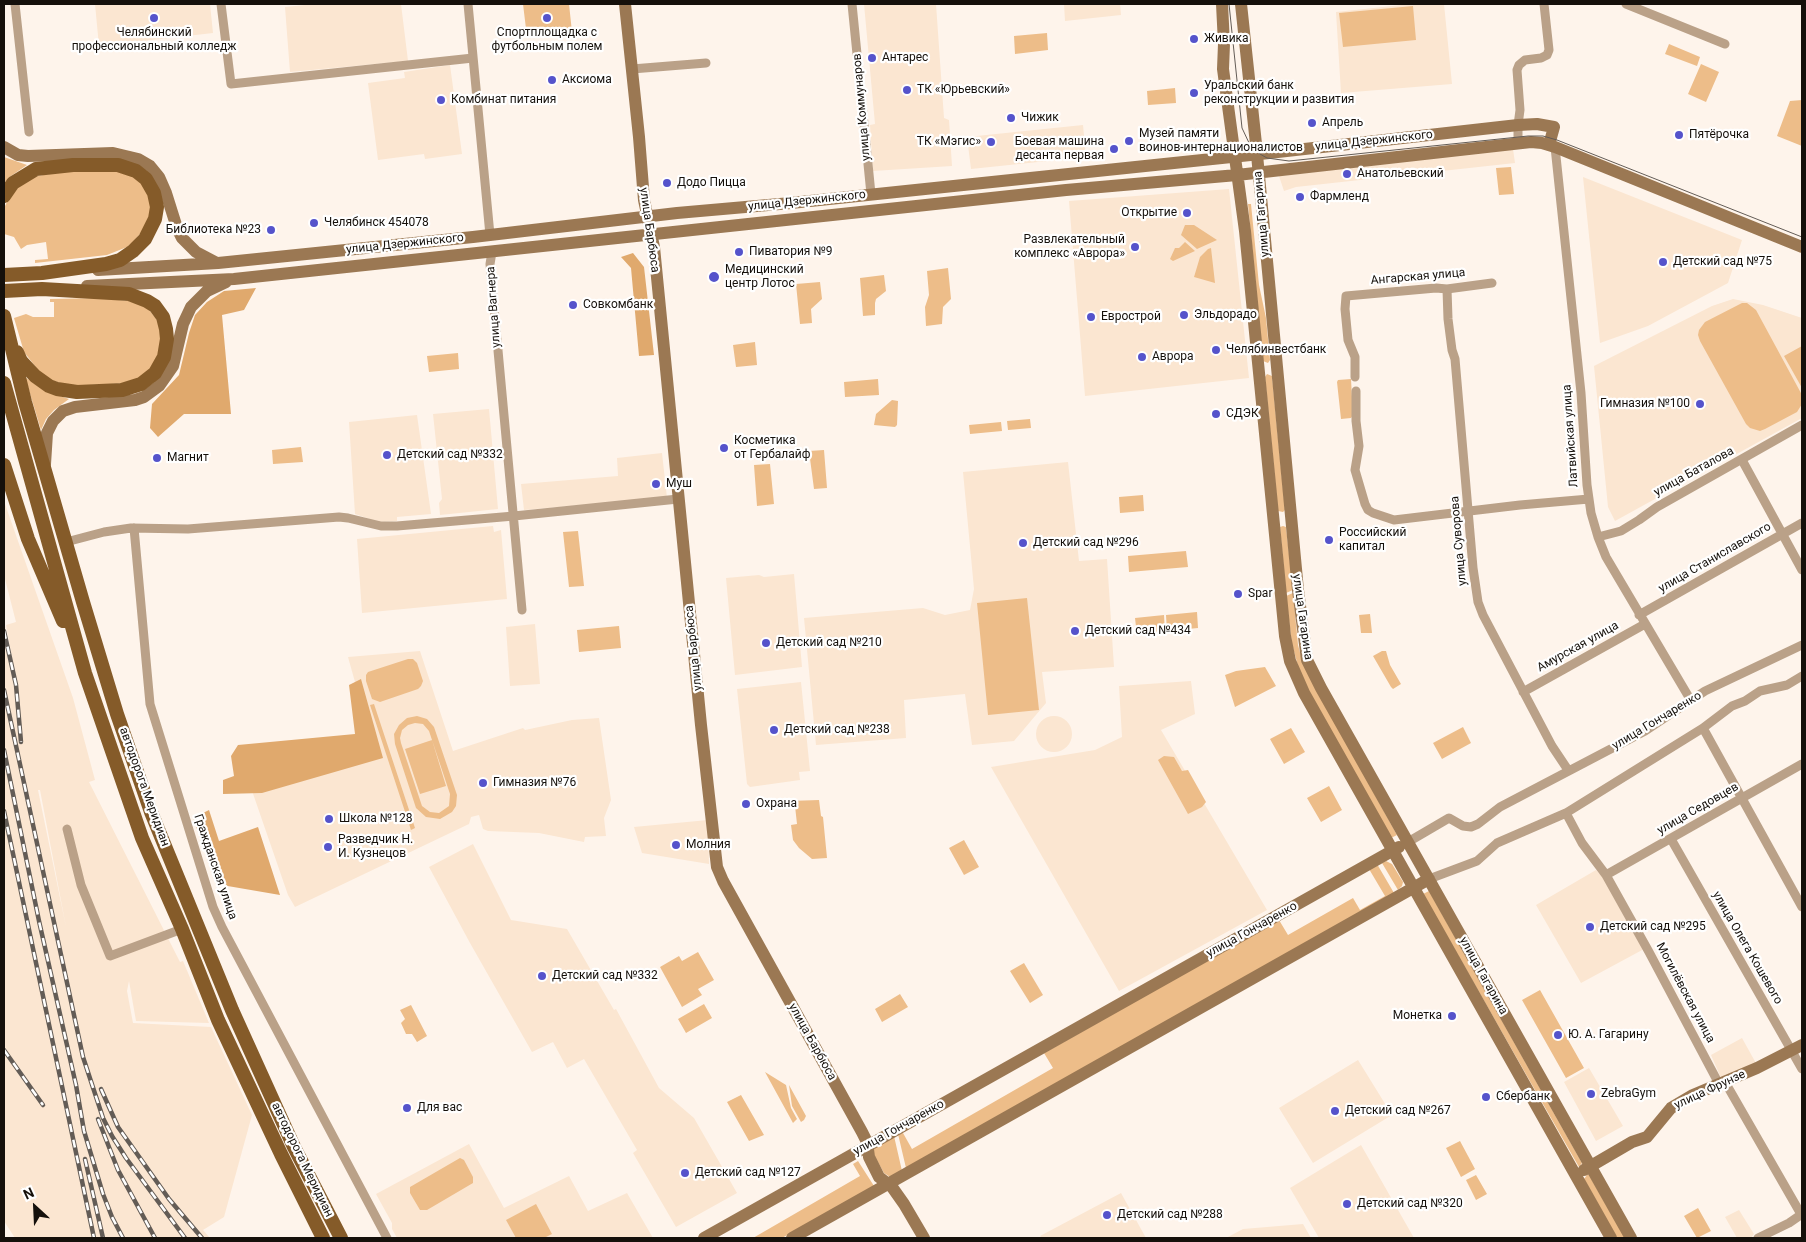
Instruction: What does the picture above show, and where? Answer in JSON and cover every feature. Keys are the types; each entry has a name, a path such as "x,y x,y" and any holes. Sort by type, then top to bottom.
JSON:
{"main road":[{"name":"улица Барбюса","path":"625,4 644,200 652,234 717,867 865,1138 869,1157 879,1177 888,1184 904,1204 924,1238"},
{"name":"улица Гагарина","path":"1222,4 1223,70 1245,231 1285,636 1292,667 1301,687 1611,1238"},
{"name":"улица Гагарина","path":"1241,4 1302,635 1307,660 1631,1238"},
{"name":"улица Дзержинского","path":"42,273 218,263 1518,125 1537,124 1554,127 1552,146"},
{"name":"улица Дзержинского","path":"42,289 234,279 965,201 1237,175 1536,142 1552,146 1802,247"},
{"path":"4,147 23,156 113,153 131,156 146,162 155,171 163,185 182,238 201,255 218,263"},
{"path":"4,196 13,183 36,169 118,165 131,168 143,175 153,191 157,207 155,219 146,239 120,260 106,264 42,273 4,276"},
{"path":"963,185 965,201"},
{"name":"улица Коммунаров","path":"871,194 871,211"},
{"name":"улица Вагнера","path":"490,235 492,252"},
{"path":"44,469 46,439 49,428 56,417 63,411 75,407 135,400 159,386 173,366 182,324 191,307 207,291 234,279"},
{"path":"4,291 42,289 129,294 148,301 160,312 165,322 167,339 161,366 148,380 132,388 98,392 66,391 49,386 31,373 8,336"},
{"name":"автодорога Меридиан","path":"4,316 44,469 117,714 151,812 232,1010 294,1147 340,1238"},
{"path":"1258,370 1276,368"},
{"name":"автодорога Меридиан","path":"4,383 86,673 142,838 182,929 218,1020 323,1238"},
{"path":"4,465 16,506 34,554 86,673"},
{"path":"1274,521 1291,519"},
{"name":"улица Гончаренко","path":"704,1238 1408,842"},
{"path":"792,1238 1429,879"},
{"name":"улица Фрунзе","path":"1575,1175 1632,1142 1647,1137 1671,1108 1693,1095 1757,1068 1797,1048"}],"street":[{"path":"15,4 29,132"},
{"path":"221,4 231,84 473,58"},
{"name":"улица Вагнера","path":"468,4 490,235"},
{"name":"улица Коммунаров","path":"852,4 871,194"},
{"path":"1518,143 1520,110 1517,70 1519,64 1525,60 1547,56 1544,4"},
{"path":"1626,4 1725,44"},
{"path":"632,69 706,63"},
{"name":"Латвийская улица","path":"1552,146 1581,393 1589,499 1598,537 1606,556 1639,615 1690,699"},
{"name":"улица Вагнера","path":"492,252 490,264 522,610"},
{"name":"Ангарская улица","path":"1355,377 1355,357 1348,340 1346,296 1436,288 1447,289 1492,283"},
{"name":"улица Суворова","path":"1447,289 1448,319 1455,359 1469,511 1472,568 1478,602 1483,616 1523,692 1552,746 1568,770"},
{"path":"1356,391 1356,421 1359,446 1356,470 1368,510 1394,520 1589,499"},
{"name":"улица Баталова","path":"1598,537 1621,531 1657,507 1802,425"},
{"path":"1742,460 1802,570"},
{"path":"66,542 104,532 134,528 188,529 339,517 381,526 397,526 678,499"},
{"name":"улица Станиславского","path":"1639,615 1802,523"},
{"name":"Гражданская улица","path":"134,528 150,704 213,908 387,1238"},
{"name":"Амурская улица","path":"1523,692 1645,624"},
{"name":"улица Гончаренко","path":"1408,842 1449,818 1463,826 1471,827 1478,824 1500,807 1645,731 1690,699 1802,646"},
{"path":"1429,879 1477,861 1497,842 1566,813 1703,728 1732,706 1767,689 1787,686 1802,676"},
{"path":"1703,728 1801,902"},
{"name":"улица Седовцев","path":"1606,875 1802,764"},
{"name":"Могилёвская улица","path":"1566,813 1582,843 1606,875 1722,1083 1802,1215"},
{"path":"66,829 81,885 110,956 182,929"},
{"name":"улица Олега Кошевого","path":"1671,839 1797,1048 1802,1069"},
{"path":"1758,1238 1802,1215"}],"shaded area":[{"name":"Челябинский профессиональный колледж","path":"95,4 210,4 213,33 99,46"},
{"path":"315,4 401,4 408,61 290,72 285,7"},
{"name":"Спортплощадка с футбольным полем","path":"523,4 569,4 572,32 527,37"},
{"path":"864,4 936,4 944,118 949,120 952,166 873,171 870,125 875,124"},
{"path":"1064,4 1120,4 1121,15 1065,21"},
{"path":"1411,4 1444,4 1452,84 1341,93 1336,12"},
{"path":"1413,6 1416,40 1343,47 1339,13"},
{"path":"1047,33 1048,50 1015,54 1014,36"},
{"path":"1669,44 1700,57 1697,66 1665,54"},
{"path":"1701,64 1719,72 1706,102 1688,94"},
{"path":"450,65 462,154 425,159 424,154 378,160 368,83 405,78 404,72"},
{"path":"1175,88 1176,103 1148,105 1147,91"},
{"path":"1802,100 1802,146 1777,136 1790,101"},
{"path":"1083,125 1086,157 971,169 967,137"},
{"path":"1513,149 1515,163 1296,187 1284,191 1279,176"},
{"path":"4,157 27,165 4,183"},
{"path":"1511,167 1514,194 1499,195 1496,168"},
{"path":"106,170 130,173 145,186 152,208 146,227 127,247 107,255 35,263 35,260 48,259 46,242 27,245 21,249 14,237 4,234 4,208 16,189 32,177 66,171"},
{"name":"Детский сад №75","path":"1583,177 1742,240 1728,283 1648,326 1600,343"},
{"path":"1229,189 1249,378 1085,396 1069,201"},
{"path":"1248,204 1251,204 1259,285 1266,318 1270,360 1268,363 1263,361"},
{"path":"1185,225 1194,225 1217,240 1197,249 1181,235"},
{"path":"1185,242 1195,251 1173,261 1170,259 1175,248 1179,248"},
{"path":"1211,248 1215,283 1194,277 1200,257"},
{"path":"633,253 644,267 654,355 639,356 631,268 621,257"},
{"path":"948,268 951,299 943,307 942,324 926,326 925,307 929,295 927,271"},
{"path":"884,275 886,291 876,299 875,315 863,316 860,278"},
{"path":"820,282 822,299 811,309 812,323 800,324 796,284"},
{"path":"256,288 244,310 222,315 231,414 184,414 158,437 150,428 152,404 179,375 195,315 207,302 224,291"},
{"path":"98,298 129,301 147,307 160,324 160,350 150,372 130,383 70,386 42,375 24,352 14,318 26,314 33,317 54,317 54,302 50,302 50,299"},
{"name":"Гимназия №100","path":"1733,299 1763,305 1802,318 1802,418 1615,521 1608,507 1594,366 1712,306"},
{"path":"1742,303 1747,303 1756,310 1802,395 1802,404 1797,412 1760,431 1750,428 1746,424 1698,335 1705,322"},
{"path":"755,342 757,365 736,367 733,345"},
{"path":"1802,346 1802,388 1784,356"},
{"path":"458,353 459,369 429,372 427,356"},
{"path":"1267,374 1272,376 1285,510 1283,512 1278,511 1265,377"},
{"path":"25,377 45,391 69,399 54,410 46,419 41,430"},
{"path":"878,379 879,395 845,397 844,382"},
{"path":"1351,379 1353,415 1351,418 1341,419 1337,382 1338,380"},
{"path":"892,400 898,401 897,425 895,427 874,425 876,414"},
{"path":"489,409 498,509 440,515 439,503 442,499 433,414"},
{"name":"Детский cад №332","path":"417,415 431,514 397,517 397,521 378,522 355,514 349,422"},
{"path":"1030,419 1031,428 1008,430 1007,421"},
{"path":"1001,422 1002,431 970,434 969,425"},
{"path":"301,447 303,462 273,464 272,450"},
{"path":"824,450 827,488 814,489 809,451"},
{"path":"662,453 667,498 524,510 521,484 618,476 617,458"},
{"path":"1068,462 1079,561 1107,559 1114,667 1042,672 1046,703 1014,741 972,745 965,694 904,700 906,738 816,745 804,618 923,608 945,615 970,610 974,589 963,472"},
{"path":"770,464 774,504 757,506 754,465"},
{"path":"1143,495 1144,511 1120,513 1119,497"},
{"path":"4,501 73,698 95,780 89,782 180,962 183,961 209,1023 136,1021 129,981 127,991 133,1023 211,1027 252,1115 224,1217 203,1230 210,1238 15,1238 4,1221 4,621 15,675 6,625 16,622 4,575","holes":["38,790 40,790 66,927"]},
{"path":"493,526 494,532 501,530 507,599 362,613 357,539"},
{"path":"1280,527 1286,527 1293,590 1286,593"},
{"path":"578,531 584,586 569,587 563,532"},
{"path":"1186,551 1188,567 1129,572 1128,556"},
{"name":"Детский сад №210","path":"794,574 802,667 735,675 726,578"},
{"path":"1293,593 1298,645 1303,664 1397,835 1391,838 1304,682 1292,644 1286,596"},
{"path":"1027,598 1039,710 988,715 977,603"},
{"path":"1197,612 1198,628 1167,631 1166,615"},
{"path":"1370,614 1372,633 1361,633 1359,615"},
{"path":"1164,615 1165,633 1137,635 1135,618"},
{"path":"535,624 540,684 510,686 506,627"},
{"path":"619,626 621,648 579,652 577,630"},
{"path":"420,651 453,751 523,728 525,730 572,720 599,718 611,800 604,818 606,836 585,837 584,842 539,833 488,831 483,829 479,815 471,817 469,824 295,907 288,895 250,785 372,743 348,657"},
{"path":"1386,651 1390,665 1401,684 1393,689 1373,656"},
{"path":"413,659 417,663 423,681 421,686 418,689 380,702 372,699 366,681 368,672"},
{"path":"1265,667 1276,686 1235,707 1225,675 1236,671"},
{"path":"361,679 383,758 262,793 223,794 223,780 234,776 231,756 238,745 355,734 349,685"},
{"path":"1191,681 1195,714 1161,730 1267,910 1119,991 991,767 1095,750 1122,737 1119,686"},
{"name":"Детский сад №238","path":"801,682 810,771 799,772 800,780 750,787 747,784 737,689"},
{"path":"374,704 415,828 411,830 370,705"},
{"path":"417,716 427,719 434,727 457,795 456,806 452,812 440,819 426,817 416,808 395,744 394,734 399,725 407,718","holes":["415,723 423,724 429,731 450,794 449,806 439,813 430,812 422,806 400,738 402,730 408,725"]},
{"path":"1054,716 1066,722 1072,734 1066,746 1054,752 1042,746 1036,734 1042,722"},
{"path":"1463,727 1471,743 1442,759 1433,743"},
{"path":"1291,728 1305,752 1284,764 1270,739"},
{"path":"432,740 446,786 420,794 405,749"},
{"path":"1164,756 1174,757 1182,771 1188,770 1206,802 1202,807 1188,814 1158,760"},
{"path":"1329,786 1342,810 1321,822 1307,798"},
{"path":"819,800 821,816 823,817 827,858 812,859 793,840 791,825 797,824 795,806 790,805 789,801"},
{"path":"209,810 219,841 258,827 280,895 216,884 193,818"},
{"path":"708,820 709,864 642,853 634,827"},
{"path":"964,840 979,867 964,875 949,848"},
{"path":"473,844 511,920 567,929 614,1010 616,1009 659,1088 694,1118 737,1193 676,1227 633,1153 637,1150 584,1059 567,1068 553,1042 532,1052 429,867"},
{"path":"1386,861 1392,864 1403,882 1398,890 1382,863"},
{"path":"1377,864 1394,893 906,1168 898,1134 903,1133 912,1149 1053,1068 1044,1053 1279,920 1288,935 1353,898 1360,910 1385,896 1369,869"},
{"name":"Детский сад №295","path":"1596,870 1604,878 1644,949 1581,983 1536,905"},
{"path":"1429,891 1582,1163 1579,1167 1423,894"},
{"path":"698,952 714,980 698,989 702,995 682,1007 660,967 679,956 682,961"},
{"path":"1024,963 1043,995 1030,1003 1010,971"},
{"path":"1540,990 1584,1068 1566,1078 1522,1000"},
{"path":"900,994 908,1007 882,1022 875,1009"},
{"path":"704,1004 712,1018 686,1033 678,1019"},
{"path":"411,1005 427,1036 417,1042 412,1034 406,1034 401,1023 405,1019 400,1010"},
{"path":"1742,1038 1757,1065 1721,1078 1711,1055"},
{"name":"Детский сад №267","path":"1358,1060 1392,1115 1313,1163 1279,1108"},
{"path":"1589,1068 1623,1126 1596,1141 1564,1082"},
{"path":"765,1072 786,1085 791,1108 797,1119 793,1123"},
{"path":"789,1085 806,1116 801,1122 792,1106"},
{"path":"741,1095 764,1135 749,1141 727,1102"},
{"path":"894,1136 902,1171 890,1177 884,1173 873,1150"},
{"path":"1460,1141 1475,1169 1461,1177 1446,1148"},
{"path":"469,1144 504,1208 569,1176 588,1211 627,1193 653,1238 397,1238 392,1229 392,1223 376,1194"},
{"name":"Детский сад №320","path":"1361,1145 1414,1238 1319,1238 1290,1188"},
{"path":"460,1158 464,1160 473,1177 473,1183 427,1210 420,1210 410,1193 410,1187"},
{"path":"858,1161 874,1186 782,1238 753,1238 860,1176 853,1164"},
{"path":"1476,1175 1487,1194 1476,1200 1466,1180"},
{"path":"1589,1175 1625,1238 1617,1238 1584,1179"},
{"name":"Детский сад №288","path":"1121,1193 1146,1238 1042,1238 1040,1236"},
{"path":"536,1204 552,1234 544,1238 516,1238 506,1220"},
{"path":"1698,1208 1711,1231 1697,1238 1684,1216"},
{"path":"1739,1210 1754,1234 1751,1238 1737,1238 1725,1217"},
{"path":"1303,1224 1311,1238 1226,1238 1243,1229"}],"tram line":[{"path":"1229,4 1242,128 1250,145 1267,158 1289,161 1543,136 1802,237"}],"railway":[{"path":"4,631 16,685 21,742"},
{"path":"4,690 83,1057 103,1118 126,1158 185,1238"},
{"path":"4,750 39,921 76,1085 84,1131 103,1194 123,1238"},
{"path":"4,811 94,1238"},
{"path":"4,1050 43,1105"},
{"path":"101,1089 118,1127 169,1199 202,1238"},
{"path":"98,1119 118,1170 155,1238"},
{"path":"85,1159 103,1238"}],"place":[{"name":"Челябинский профессиональный колледж","path":"154,18"},
{"name":"Спортплощадка с футбольным полем","path":"547,18"},
{"name":"Живика","path":"1194,39"},
{"name":"Антарес","path":"872,58"},
{"name":"Аксиома","path":"552,80"},
{"name":"ТК «Юрьевский»","path":"907,90"},
{"name":"Уральский банк реконструкции и развития","path":"1194,93"},
{"name":"Комбинат питания","path":"441,100"},
{"name":"Чижик","path":"1011,118"},
{"name":"Апрель","path":"1312,123"},
{"name":"Пятёрочка","path":"1679,135"},
{"name":"Музей памяти воинов-интернационалистов","path":"1129,141"},
{"name":"ТК «Мэгис»","path":"991,142"},
{"name":"Боевая машина десанта первая","path":"1114,149"},
{"name":"Анатольевский","path":"1347,174"},
{"name":"Додо Пицца","path":"667,183"},
{"name":"Фармленд","path":"1300,197"},
{"name":"Открытие","path":"1187,213"},
{"name":"Челябинск 454078","path":"314,223"},
{"name":"Библиотека №23","path":"271,230"},
{"name":"Развлекательный комплекс «Аврора»","path":"1135,247"},
{"name":"Пиватория №9","path":"739,252"},
{"name":"Детский сад №75","path":"1663,262"},
{"name":"Медицинский центр Лотос","path":"714,277"},
{"name":"Совкомбанк","path":"573,305"},
{"name":"Эльдорадо","path":"1184,315"},
{"name":"Еврострой","path":"1091,317"},
{"name":"Челябинвестбанк","path":"1216,350"},
{"name":"Аврора","path":"1142,357"},
{"name":"Гимназия №100","path":"1700,404"},
{"name":"СДЭК","path":"1216,414"},
{"name":"Косметика от Гербалайф","path":"724,448"},
{"name":"Детский cад №332","path":"387,455"},
{"name":"Магнит","path":"157,458"},
{"name":"Муш","path":"656,484"},
{"name":"Российский капитал","path":"1329,540"},
{"name":"Детский сад №296","path":"1023,543"},
{"name":"Spar","path":"1238,594"},
{"name":"Детский сад №434","path":"1075,631"},
{"name":"Детский сад №210","path":"766,643"},
{"name":"Детский сад №238","path":"774,730"},
{"name":"Гимназия №76","path":"483,783"},
{"name":"Охрана","path":"746,804"},
{"name":"Школа №128","path":"329,819"},
{"name":"Молния","path":"676,845"},
{"name":"Разведчик Н. И. Кузнецов","path":"328,847"},
{"name":"Детский сад №295","path":"1590,927"},
{"name":"Детский сад №332","path":"542,976"},
{"name":"Монетка","path":"1452,1016"},
{"name":"Ю. А. Гагарину","path":"1558,1035"},
{"name":"ZebraGym","path":"1591,1094"},
{"name":"Сбербанк","path":"1486,1097"},
{"name":"Для вас","path":"407,1108"},
{"name":"Детский сад №267","path":"1335,1111"},
{"name":"Детский сад №127","path":"685,1173"},
{"name":"Детский сад №320","path":"1347,1204"},
{"name":"Детский сад №288","path":"1107,1215"}]}
